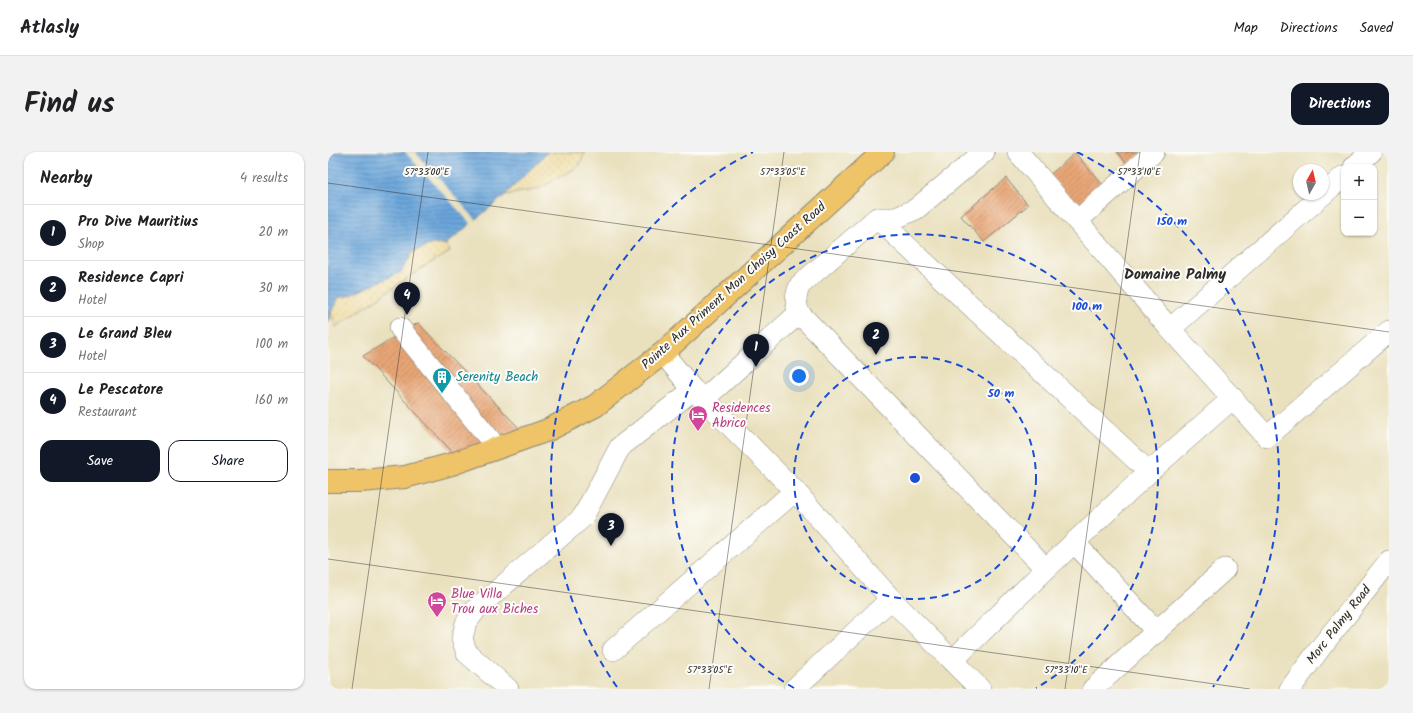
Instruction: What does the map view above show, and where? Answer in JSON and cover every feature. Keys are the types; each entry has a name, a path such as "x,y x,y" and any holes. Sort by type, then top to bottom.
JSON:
{"main road":[{"name":"Pointe Aux Priment Mon Choisy Coast Road","path":"328,481 361,481 405,476 452,464 548,430 595,406 663,354 883,152"}],"street":[{"path":"984,152 916,209 896,218 877,218 800,285 796,295 796,305 799,313 1046,569"},
{"path":"1018,152 1170,329 1267,437 1389,331"},
{"path":"1077,221 1154,152"},
{"path":"1357,164 1371,152"},
{"path":"1170,329 1341,179"},
{"path":"877,218 1149,472"},
{"path":"508,689 466,653 462,639 466,623 477,608 583,517 620,447 698,394 799,313"},
{"path":"400,328 497,448"},
{"path":"663,354 698,394 795,491 890,599 980,689"},
{"path":"952,661 1074,542 1149,472 1233,398"},
{"path":"613,650 795,491"},
{"path":"1074,542 1157,632"},
{"name":"Morc Palmy Road","path":"1290,689 1389,561"},
{"path":"1093,689 1225,569"},
{"path":"794,689 890,599"}],"sand":[{"path":"548,152 585,152 579,166 539,189 505,195"},
{"path":"431,244 446,244 450,252 424,267 336,327 331,312 338,298 350,295 401,272 413,252"}],"water":[{"path":"328,152 548,152 505,195 446,244 431,244 413,252 401,272 350,295 338,298 331,312 328,324"}],"pier":[{"path":"405,152 415,152 477,221 472,225"}],"building":[{"path":"1117,152 1142,152 1128,165"},
{"path":"1075,153 1107,190 1082,212 1050,175"},
{"path":"1006,178 1028,205 984,242 961,216"},
{"name":"Serenity Beach","path":"418,323 522,431 457,457 363,356"}],"place":[{"name":"Le Pescatore","path":"407,315"},
{"name":"Residence Capri","path":"876,355"},
{"name":"Pro Dive Mauritius","path":"756,367"},
{"name":"Serenity Beach","path":"442,394"},
{"name":"Residences Abrico","path":"698,432"},
{"name":"Le Grand Bleu","path":"611,546"},
{"name":"Blue Villa Trou aux Biches","path":"437,618"}],"district":[{"name":"Domaine Palmy","path":"1175,275"}]}
